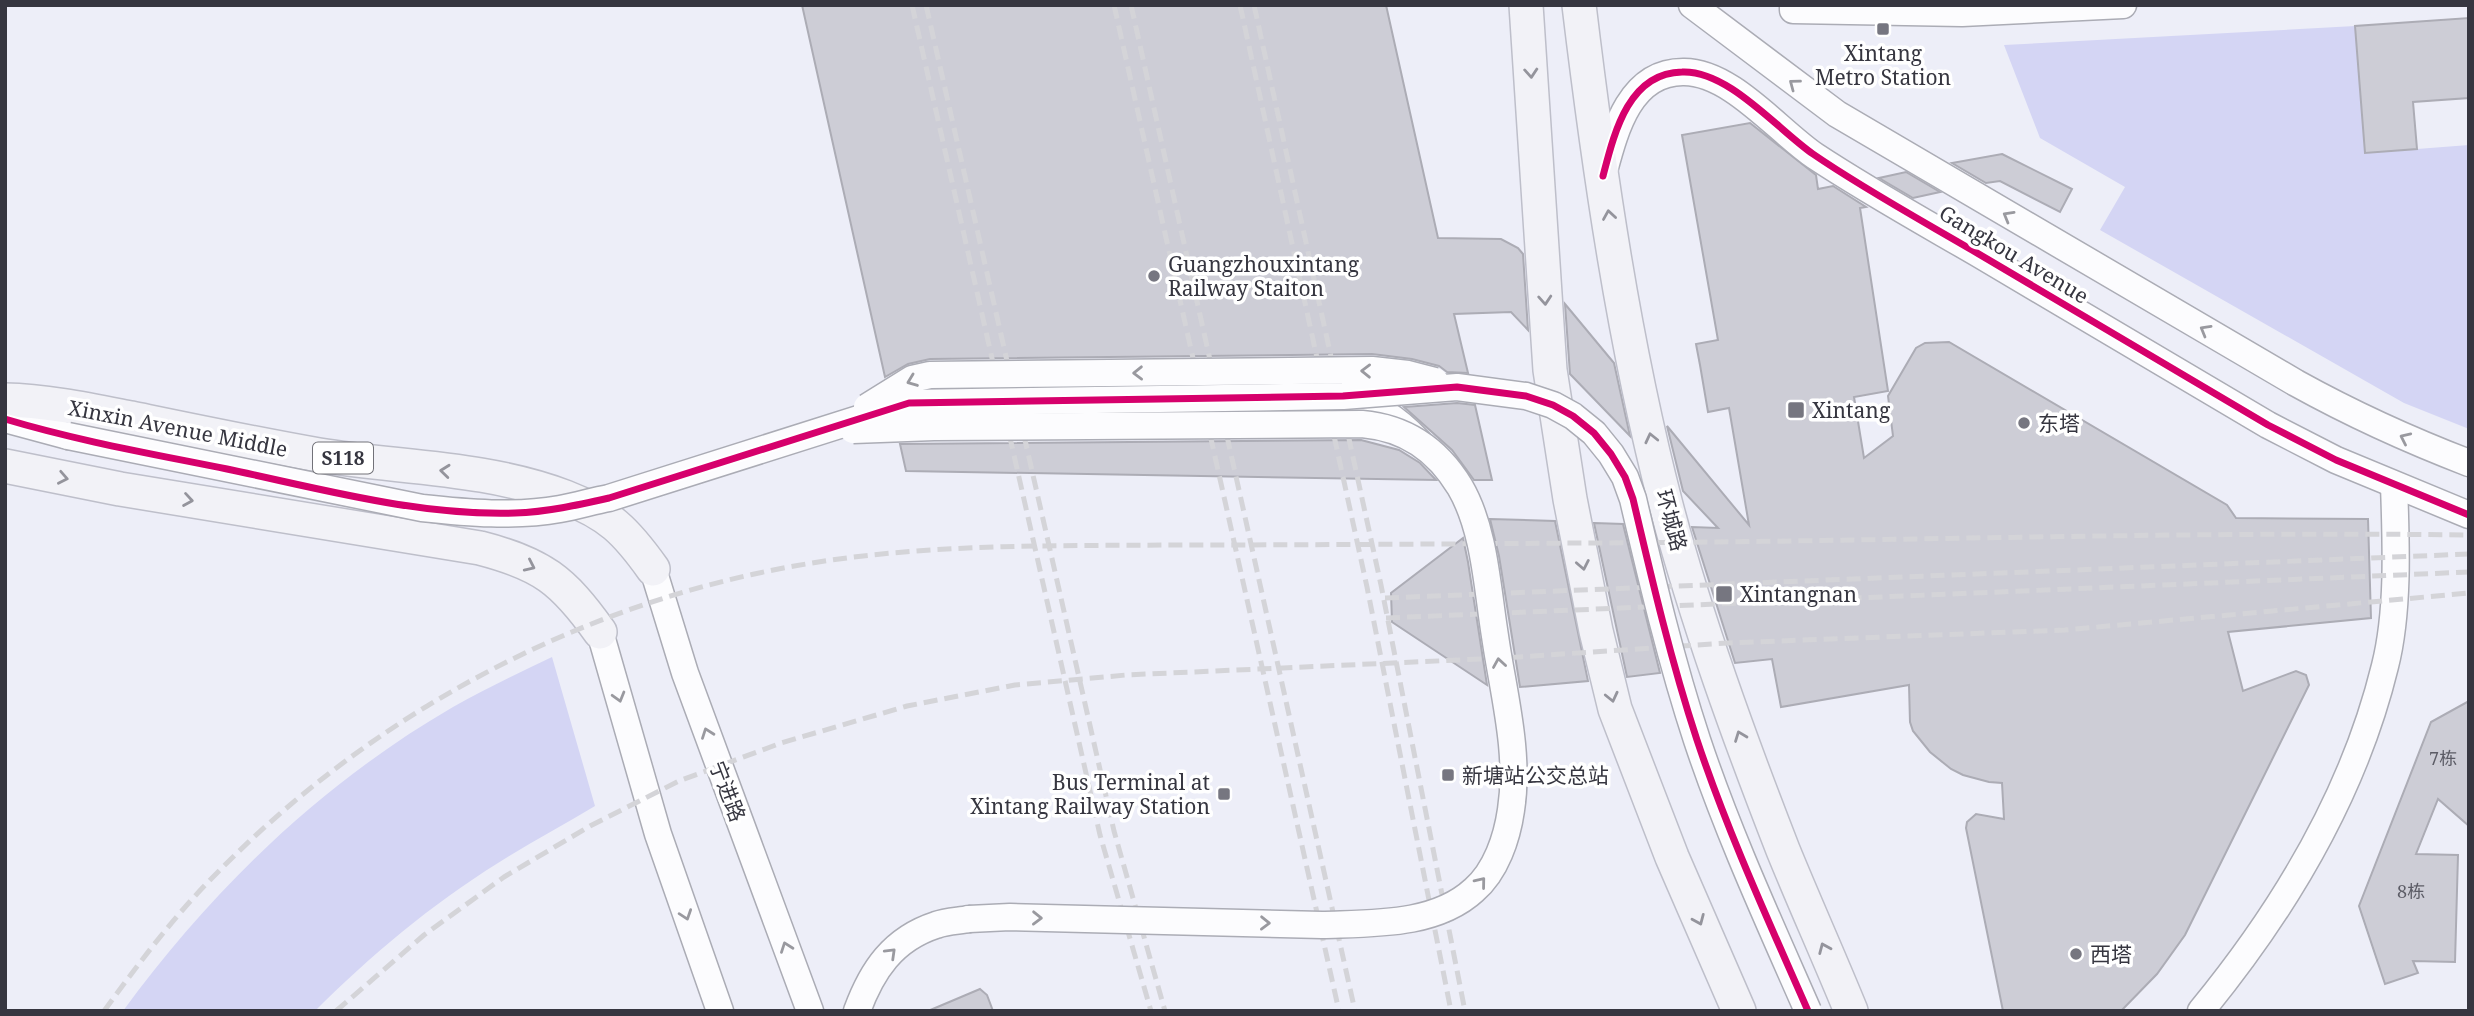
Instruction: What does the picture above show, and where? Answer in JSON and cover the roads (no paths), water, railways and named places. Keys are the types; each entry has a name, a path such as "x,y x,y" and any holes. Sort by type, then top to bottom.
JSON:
{"main road":[{"path":"1526,5 1550,370 1570,499 1596,631 1615,709 1677,868 1739,1011"},
{"name":"环城路","path":"1579,5 1625,309 1666,505 1736,726 1783,850 1851,1011"},
{"name":"Xinxin Avenue Middle","path":"9,403 71,407 356,461 496,477 531,485 602,514 631,537 653,569"},
{"path":"5,466 120,489 480,548 509,556 548,574 578,601 600,632"},
{"path":"480,548 500,536 506,525 506,497 496,477"}],"street":[{"name":"Gangkou Avenue","path":"1692,5 1836,114 2307,389 2353,414 2469,463"},
{"path":"1793,5 1793,10 1962,13 2123,5"},
{"name":"Gangkou Avenue","path":"1603,176 1618,124 1628,104 1639,91 1658,77 1672,72 1699,73 1719,79 1814,155 2267,425 2336,460 2469,514"},
{"path":"1814,155 1812,134 1815,126 1836,114"},
{"path":"842,423 895,388 912,379 930,375 1372,370 1408,374 1457,387 1526,396 1573,415 1594,433 1625,477 1633,499 1671,657 1697,741 1738,849 1808,1011"},
{"path":"9,403 68,436 380,501 474,513 518,513 559,509 609,498 909,403 1343,396 1457,387"},
{"path":"857,1011 869,979 888,954 911,937 937,924 1010,917 1322,925 1367,923 1416,918 1438,912 1476,889 1500,853 1506,834 1513,788 1511,740 1482,555 1473,515 1460,487 1441,460 1402,424 1387,412 1343,396"},
{"path":"796,438 845,430 888,428 1362,424 1384,426 1403,432 1423,445"},
{"path":"2201,1011 2251,947 2286,895 2311,851 2354,760 2386,664 2393,592 2394,485"},
{"name":"宁进路","path":"653,569 685,673 810,1011"},
{"path":"600,632 658,834 719,1011"}],"railway":[{"path":"912,5 1100,835 1151,1011"},
{"path":"926,5 1114,831 1165,1011"},
{"path":"1114,5 1339,1011"},
{"path":"1131,5 1355,1011"},
{"path":"1240,5 1367,587 1451,1011"},
{"path":"1254,5 1381,585 1465,1011"},
{"path":"104,1011 171,923 216,874 278,815 345,762 415,713 489,671 566,634 646,604 728,580 812,563 900,552 1032,546 1694,542 2247,534 2469,535"},
{"path":"1385,598 2469,554"},
{"path":"1386,618 2469,572"},
{"path":"336,1011 424,935 504,877 590,826 679,781 781,743 907,706 1015,685 1126,675 1503,658 1727,643 2065,630 2469,593"}],"place":[{"name":"Xintang Metro Station","path":"1883,29"},
{"name":"Guangzhouxintang Railway Staiton","path":"1154,276"},
{"name":"Xintang","path":"1796,410"},
{"name":"东塔","path":"2024,423"},
{"name":"Xintangnan","path":"1724,594"},
{"name":"新塘站公交总站","path":"1448,775"},
{"name":"Bus Terminal at Xintang Railway Station","path":"1224,794"},
{"name":"西塔","path":"2076,954"}]}
